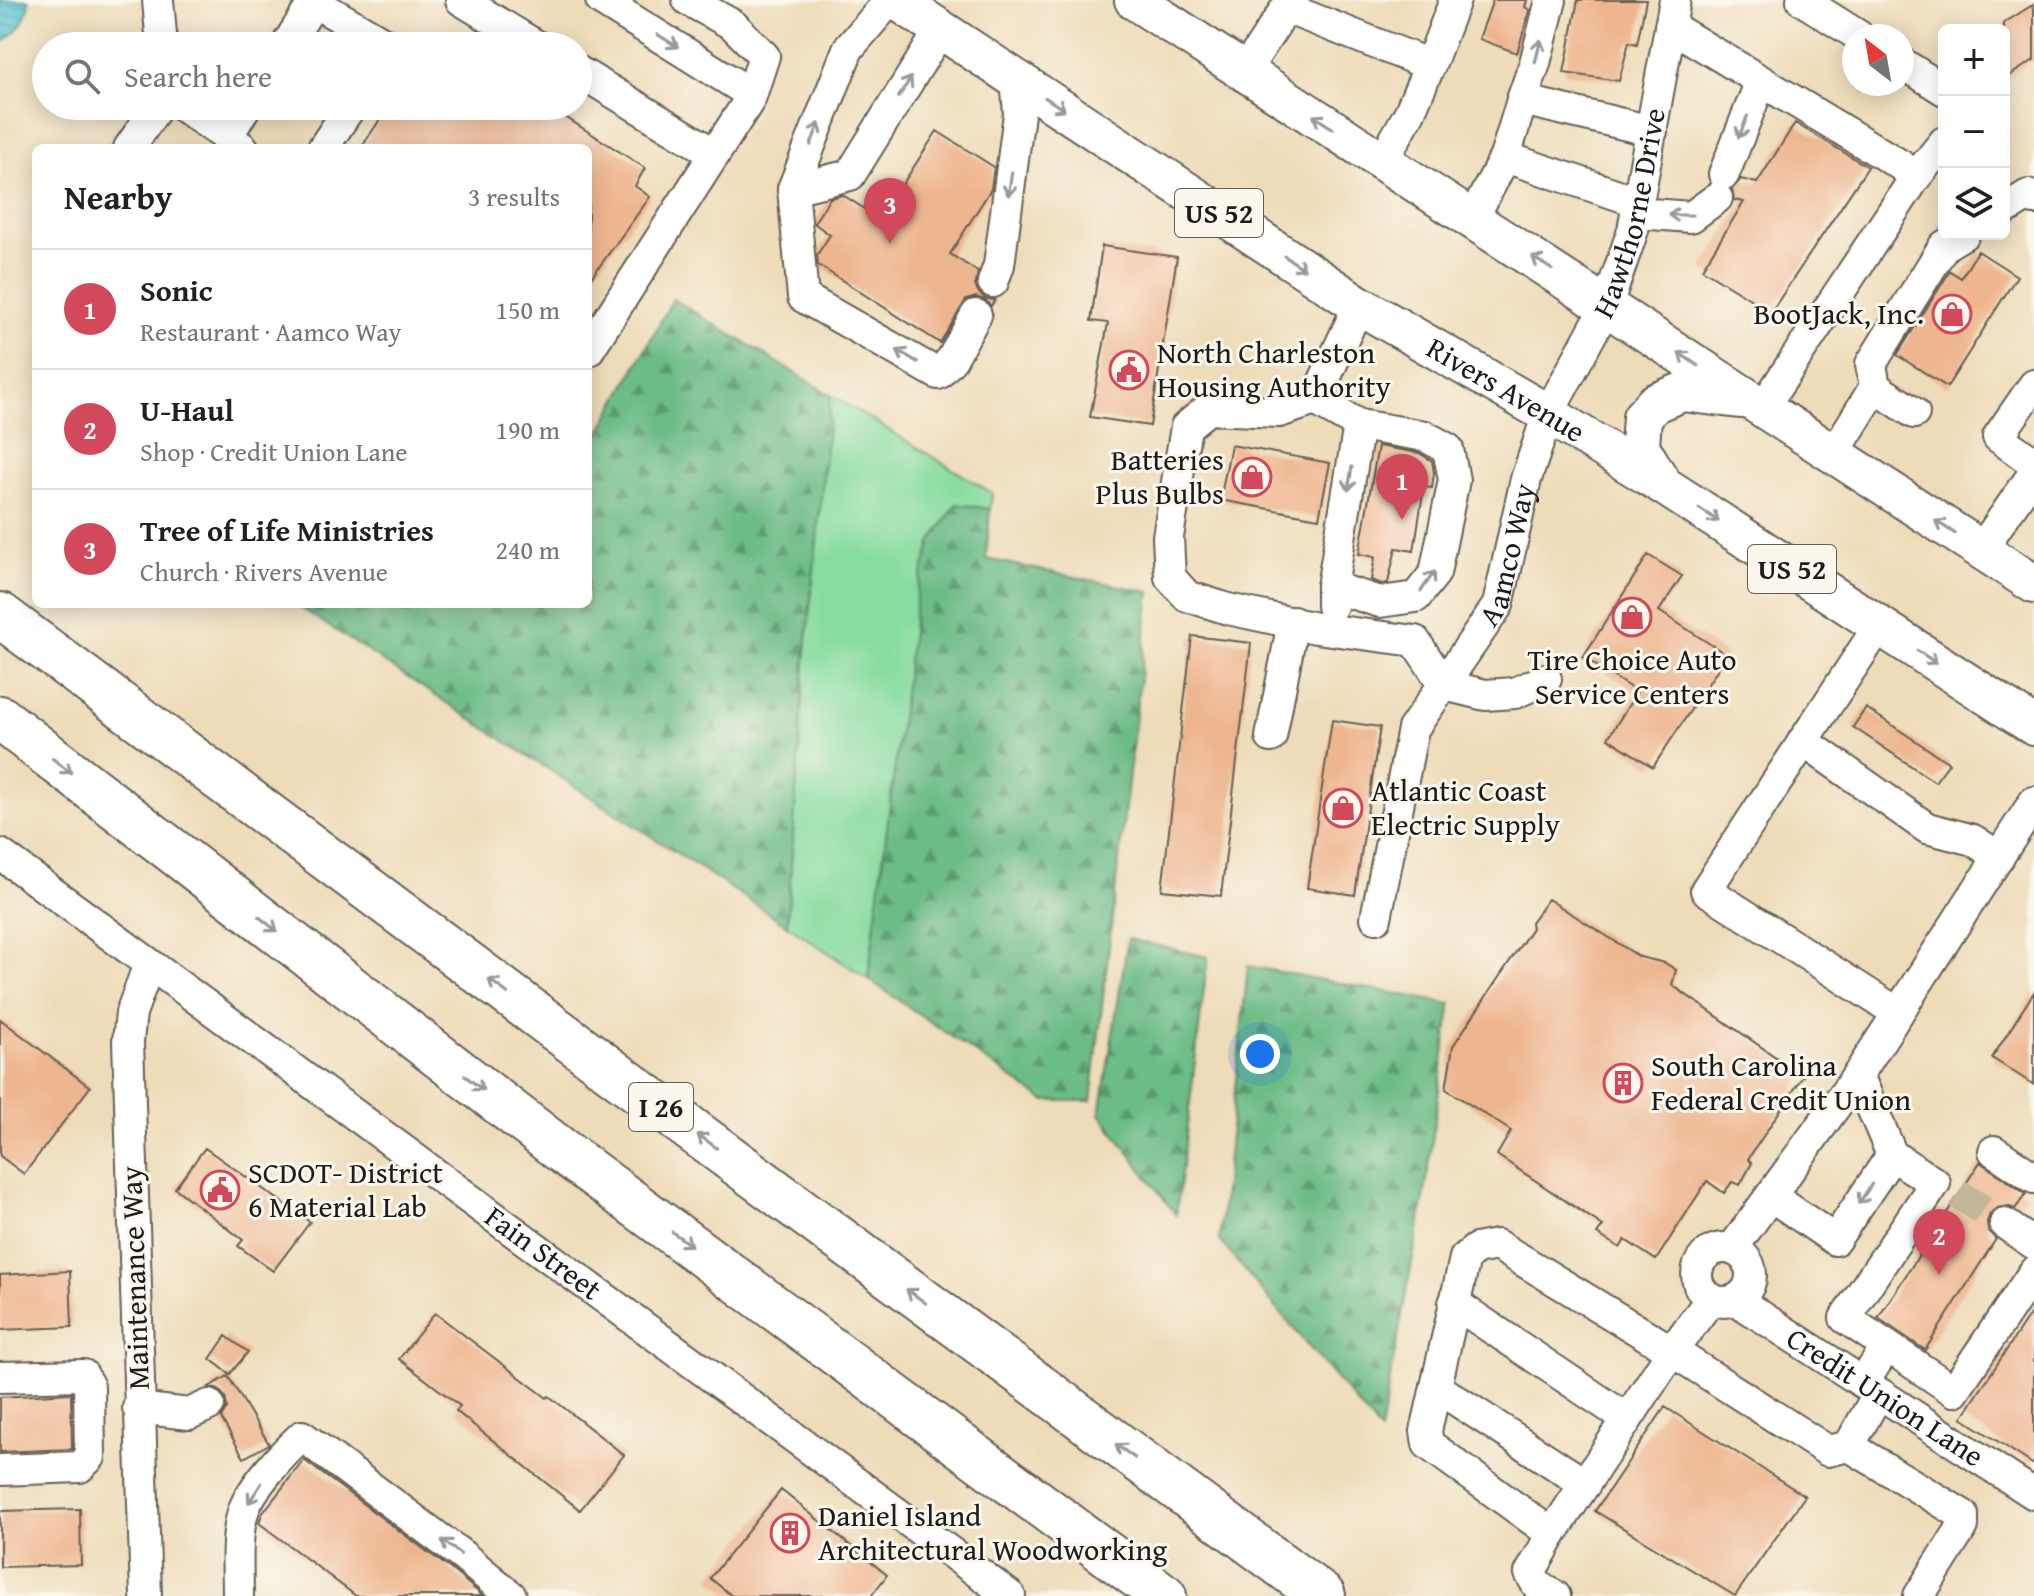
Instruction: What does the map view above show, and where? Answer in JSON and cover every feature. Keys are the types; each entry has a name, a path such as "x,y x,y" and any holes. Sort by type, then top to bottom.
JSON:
{"highway":[{"name":"I 26","path":"0,615 1323,1596"},
{"path":"0,718 557,1147 1154,1590"},
{"path":"1172,1485 1264,1536 1356,1596"}],"main road":[{"name":"Rivers Avenue","path":"893,0 1359,305 1548,414 1663,485 2034,726"},
{"path":"1134,0 2034,584"},
{"path":"1663,485 1640,447 1642,417 1655,403 1682,392 1754,404"}],"street":[{"path":"158,0 161,32"},
{"path":"461,0 514,32"},
{"path":"601,0 751,94"},
{"path":"592,339 715,154 751,94 764,56 733,25 688,0"},
{"path":"893,0 848,49 793,189 803,297 938,374 952,359 976,315"},
{"path":"1383,160 1409,114 1455,0"},
{"path":"1473,218 1505,157 1551,0"},
{"path":"1802,0 1842,25"},
{"path":"295,32 314,2 365,32"},
{"path":"1245,71 1282,4 1430,65"},
{"path":"1673,13 1761,81 1902,166 1915,178"},
{"name":"Hawthorne Drive","path":"1548,414 1607,305 1633,230 1673,13"},
{"path":"793,189 850,175 941,29"},
{"path":"1914,71 1938,86"},
{"path":"592,79 715,154"},
{"path":"993,282 999,265 1019,114 1016,79"},
{"path":"1505,157 1638,208 1691,217 1721,186 1761,81"},
{"path":"1522,100 1652,131"},
{"path":"132,144 148,120"},
{"path":"203,120 235,142 242,120"},
{"path":"326,144 342,120"},
{"path":"1754,404 1938,149"},
{"path":"2010,206 2028,195 2034,199"},
{"path":"1833,455 1875,387 1871,364 1944,246 1954,240"},
{"path":"1359,305 1315,400 1279,412 1208,409 1186,427 1168,537 1170,577 1187,596 1228,609 1316,628 1415,641 1444,685 1485,695 1515,693 1546,679"},
{"path":"2034,385 1998,437 2034,463"},
{"path":"1875,387 1914,413"},
{"path":"1315,400 1359,425 1425,436 1448,449 1454,480 1435,573 1416,597 1380,602 1332,587"},
{"name":"Aamco Way","path":"1376,918 1413,729 1498,605 1526,479 1548,414"},
{"path":"1331,628 1332,587 1359,425"},
{"path":"1981,550 2034,473"},
{"path":"1271,737 1293,622"},
{"path":"1879,626 1706,890 1898,1013"},
{"path":"1803,741 1927,828 1973,840 1999,857"},
{"path":"1732,1249 1858,1075 2034,802"},
{"name":"Fain Street","path":"0,854 977,1586 1010,1596"},
{"name":"Maintenance Way","path":"146,1596 128,1041 131,1013 149,964"},
{"path":"1858,1075 1892,1155 1946,1188 1877,1270 1845,1318 1954,1391 2034,1272"},
{"path":"1994,1151 2034,1178"},
{"path":"1835,1240 1892,1155"},
{"path":"1771,1196 1877,1270"},
{"path":"2005,1224 2034,1244"},
{"path":"1552,1534 1428,1444 1426,1431 1465,1258 1476,1249 1497,1245 1672,1351 1828,1451 1849,1446 1963,1515 1963,1526 1919,1596"},
{"path":"1555,1596 1537,1585 1530,1573 1552,1534 1672,1351 1723,1300 1749,1286 1751,1268 1747,1260 1732,1249 1714,1249 1701,1260 1696,1278 1698,1286 1723,1300"},
{"name":"Credit Union Lane","path":"1723,1300 1871,1388 2034,1494"},
{"path":"1454,1303 1627,1419"},
{"path":"1849,1446 1887,1346"},
{"path":"0,1377 83,1375 89,1387 90,1457 80,1467 0,1470"},
{"path":"1436,1387 1585,1484"},
{"path":"138,1408 189,1414 209,1405"},
{"path":"238,1596 239,1543 244,1508 279,1455 302,1436 463,1556 511,1596"}],"green space":[{"path":"673,299 831,395 805,660 787,925 301,608 592,608 592,446"},
{"path":"831,395 992,493 990,509 956,504 932,541 917,596 868,979 787,925 805,660"},
{"path":"957,504 990,509 986,559 1150,592 1091,1101 1045,1101 868,979 917,591 932,541"},
{"path":"1128,939 1208,957 1176,1215 1100,1114"},
{"path":"1248,966 1451,1004 1424,1199 1380,1431 1219,1240"}],"water":[{"path":"0,0 29,0 20,25 0,44"}],"building":[{"path":"1493,0 1527,0 1525,7 1530,10 1517,53 1479,39"},
{"path":"1578,0 1646,0 1637,44 1629,42 1619,81 1564,73"},
{"path":"2034,4 2034,60 2010,75 2010,24 2004,23"},
{"path":"380,120 570,120 645,168 635,186 650,197 592,277 592,144 364,144"},
{"path":"1795,123 1868,167 1771,312 1702,269 1744,202 1734,200 1732,189 1741,179 1757,183"},
{"path":"937,131 994,167 991,189 950,254 978,272 975,285 979,293 986,299 995,300 991,306 976,297 966,300 940,343 818,265 817,255 830,235 814,223 830,198 843,195 880,219"},
{"name":"North Charleston Housing Authority","path":"1102,246 1177,257 1150,426 1090,417 1108,323 1091,321"},
{"name":"BootJack, Inc.","path":"1978,251 2017,276 1947,387 1897,355 1950,271 1961,278"},
{"path":"1231,445 1330,463 1319,518 1220,500"},
{"path":"1378,446 1419,453 1432,461 1434,473 1432,488 1424,487 1414,551 1396,548 1388,583 1382,584 1371,580 1375,557 1359,554"},
{"path":"1648,555 1682,576 1659,611 1727,655 1653,767 1608,738 1637,692 1583,657"},
{"path":"1192,636 1251,643 1221,896 1162,890"},
{"path":"1866,708 1949,763 1935,782 1853,727"},
{"name":"Atlantic Coast Electric Supply","path":"1332,720 1380,727 1355,895 1307,888"},
{"name":"South Carolina Federal Credit Union","path":"1548,899 1640,957 1665,963 1676,970 1672,985 1803,1076 1748,1159 1752,1163 1740,1185 1732,1182 1724,1193 1707,1181 1656,1260 1625,1240 1620,1248 1597,1234 1603,1226 1497,1155 1511,1131 1446,1089 1453,1046"},
{"path":"2034,992 2034,1085 1992,1058"},
{"path":"0,1019 90,1087 24,1174 0,1156"},
{"path":"205,1148 310,1222 273,1271 238,1246 243,1240 175,1188"},
{"path":"1980,1162 2026,1194 2015,1209 2007,1206 1990,1214 1988,1231 1996,1239 1925,1350 1878,1318"},
{"path":"70,1271 72,1327 0,1330 0,1275"},
{"path":"2034,1308 2034,1465 1962,1418"},
{"path":"435,1313 624,1455 580,1510 456,1411 460,1406 399,1359"},
{"path":"226,1336 248,1352 230,1374 210,1359"},
{"path":"228,1376 269,1444 244,1458 221,1418 227,1408 225,1397 219,1390 209,1387"},
{"path":"71,1393 72,1449 0,1452 0,1397"},
{"path":"1665,1407 1805,1496 1735,1596 1595,1511"},
{"path":"304,1460 483,1596 356,1596 259,1523 262,1514"},
{"name":"Daniel Island Architectural Woodworking","path":"781,1490 887,1575 871,1596 732,1596 710,1578"},
{"path":"80,1509 81,1565 0,1567 0,1511"}],"tunnel":[{"path":"1958,1194 2005,1224"}],"place":[{"name":"Tree of Life Ministries","path":"890,244"},
{"name":"BootJack, Inc.","path":"1952,314"},
{"name":"North Charleston Housing Authority","path":"1129,370"},
{"name":"Batteries Plus Bulbs","path":"1252,477"},
{"name":"Sonic","path":"1402,520"},
{"name":"Tire Choice Auto Service Centers","path":"1632,617"},
{"name":"Atlantic Coast Electric Supply","path":"1343,808"},
{"name":"South Carolina Federal Credit Union","path":"1623,1083"},
{"name":"SCDOT- District 6 Material Lab","path":"220,1190"},
{"name":"U-Haul","path":"1939,1275"},
{"name":"Daniel Island Architectural Woodworking","path":"790,1533"}]}
